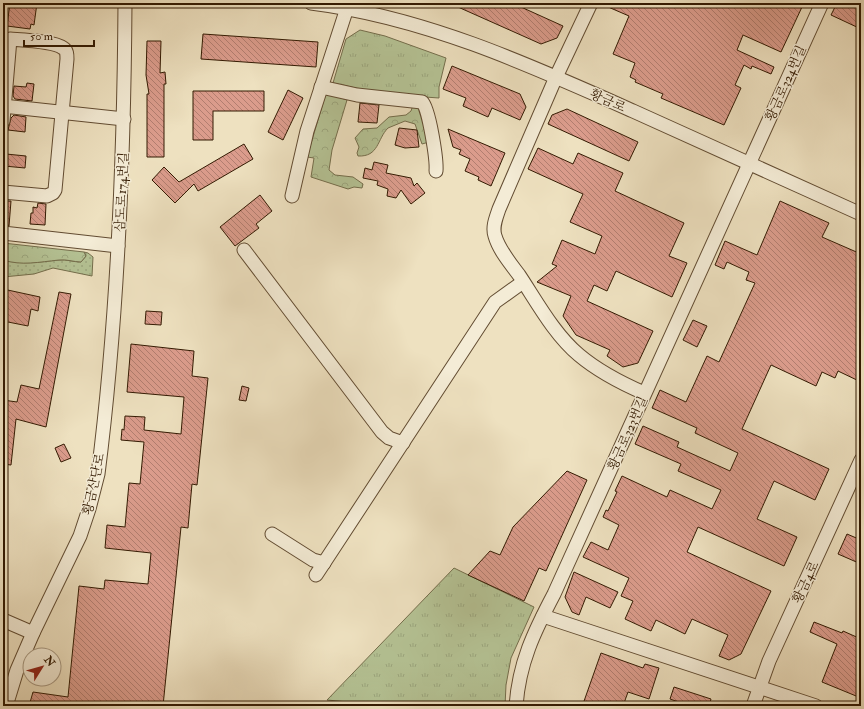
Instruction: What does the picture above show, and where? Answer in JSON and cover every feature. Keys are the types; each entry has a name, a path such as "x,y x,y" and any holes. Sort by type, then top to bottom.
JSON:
{"street":[{"name":"삼도로174번길","path":"3,233 118,246 124,119 125,3"},
{"name":"황금로","path":"311,3 364,11 434,31 556,77 861,214"},
{"path":"591,3 556,77 499,209 494,226 497,242 558,332 572,349 603,373 644,393"},
{"name":"황금로324번길","path":"749,163 822,3"},
{"path":"292,196 303,146 348,8"},
{"path":"3,121 7,38 59,46 66,50 67,59 53,194 46,196 3,192"},
{"path":"321,87 350,94 422,102 425,105 430,127 436,160 436,171"},
{"path":"4,106 124,119"},
{"name":"황금로323번길","path":"516,706 524,658 749,163"},
{"name":"황금산단로","path":"6,706 17,670 33,632 80,536 98,474 118,246"},
{"path":"244,250 382,432 389,438 403,443"},
{"path":"316,575 495,302 523,282"},
{"name":"황금4로","path":"753,706 758,686 861,460"},
{"path":"272,534 313,560 324,563"},
{"path":"543,616 816,706"},
{"path":"3,620 33,632"}],"green space":[{"path":"360,30 385,36 446,58 439,87 439,98 383,94 333,83 346,39"},
{"path":"326,93 347,100 332,150 329,170 335,175 353,177 363,184 362,188 354,187 348,189 311,177 314,158 307,157"},
{"path":"413,105 419,105 429,142 422,144 415,124 405,121 388,128 384,132 377,146 370,154 358,156 357,153 359,147 355,138 363,129 377,128 389,117 406,115 411,111"},
{"path":"3,243 84,252 86,256 81,262 62,260 31,263 10,262 3,260"},
{"path":"84,252 93,257 92,276 53,268 34,274 3,277 3,260 24,263 62,260 81,262 86,256"},
{"path":"454,568 534,607 511,658 506,685 505,706 373,706 369,704 327,700"}],"building":[{"path":"10,3 37,3 34,25 31,24 30,29 7,26"},
{"path":"449,3 523,3 521,7 563,26 557,38 541,44"},
{"path":"599,3 792,3 802,7 781,52 743,35 737,50 774,67 771,74 752,66 751,69 744,65 735,85 741,88 724,125 661,98 663,94 635,82 636,80 630,77 635,63 613,54 629,16"},
{"path":"837,3 856,3 861,5 861,29 831,15"},
{"path":"203,34 318,42 316,67 201,59"},
{"path":"147,41 161,41 160,73 165,72 166,84 164,84 164,157 147,157 147,94 149,94 146,75"},
{"path":"452,66 520,94 526,107 520,120 492,108 488,117 463,106 466,98 443,89"},
{"path":"27,83 34,84 32,101 15,99 13,96 14,86 26,87"},
{"path":"288,90 303,98 283,140 268,132"},
{"path":"193,91 264,91 264,111 213,111 213,140 193,140"},
{"path":"360,103 379,105 377,123 358,122"},
{"path":"567,109 638,142 629,161 548,124 552,115"},
{"path":"14,115 26,117 25,132 8,130 11,118"},
{"path":"399,128 417,130 419,147 405,148 395,145"},
{"path":"448,129 505,153 491,186 478,180 479,177 465,171 470,159 459,154 461,150 453,147"},
{"path":"244,144 253,159 198,191 194,184 175,203 152,180 164,167 179,182"},
{"path":"538,148 573,164 578,153 623,173 615,191 684,223 669,256 687,263 672,297 616,271 607,291 594,285 587,301 653,331 638,363 623,367 607,356 610,350 576,335 563,316 571,296 537,282 557,266 552,264 562,240 595,254 602,236 570,222 583,194 528,169"},
{"path":"6,154 26,156 25,168 4,166"},
{"path":"374,162 388,165 386,173 411,178 414,186 417,183 425,193 411,204 401,190 396,198 387,196 388,189 377,185 378,181 363,178 365,168 372,170"},
{"path":"260,195 272,211 256,224 259,228 235,246 220,227"},
{"path":"3,201 11,201 9,226 3,225"},
{"path":"780,201 829,223 822,237 861,254 861,382 838,371 835,378 822,372 816,386 771,365 742,429 829,469 815,500 774,481 757,519 797,537 784,566 698,527 687,552 771,591 741,654 729,660 719,656 728,635 692,619 685,634 656,620 651,631 625,619 633,601 621,596 629,578 583,557 591,542 608,550 619,525 603,517 606,510 608,511 617,492 615,491 622,476 667,497 670,490 712,509 721,490 678,471 681,464 635,444 643,426 679,442 677,447 730,471 738,453 695,433 697,428 652,408 660,390 686,402 707,356 719,362 755,283 746,280 749,272 727,262 724,269 715,265 725,241 757,255"},
{"path":"38,203 46,204 45,225 30,224 33,207 37,208"},
{"path":"3,289 40,297 38,311 31,309 28,326 3,321"},
{"path":"59,292 71,294 46,427 16,419 11,465 3,464 3,400 17,402 21,385 39,389"},
{"path":"146,311 162,312 161,325 145,324"},
{"path":"693,320 707,326 697,347 683,340"},
{"path":"131,344 194,351 192,376 208,378 197,485 192,484 188,528 181,527 163,706 29,706 33,692 68,697 79,586 104,589 105,580 148,584 151,553 105,548 107,525 125,527 129,483 140,484 144,442 121,440 122,429 124,430 125,416 145,417 144,430 181,434 184,397 127,392"},
{"path":"242,386 249,388 246,401 239,400"},
{"path":"64,444 71,458 61,462 55,448"},
{"path":"567,471 587,480 546,571 539,568 524,601 468,575 490,551 500,555 513,527"},
{"path":"847,534 861,540 861,564 838,554"},
{"path":"574,572 618,592 610,608 586,597 579,615 572,612 565,597"},
{"path":"814,622 842,633 843,631 861,639 861,698 822,682 837,644 810,632"},
{"path":"601,653 643,668 645,664 659,668 649,699 628,692 623,706 590,706 583,704"},
{"path":"674,687 711,699 709,706 690,706 670,699"}]}
